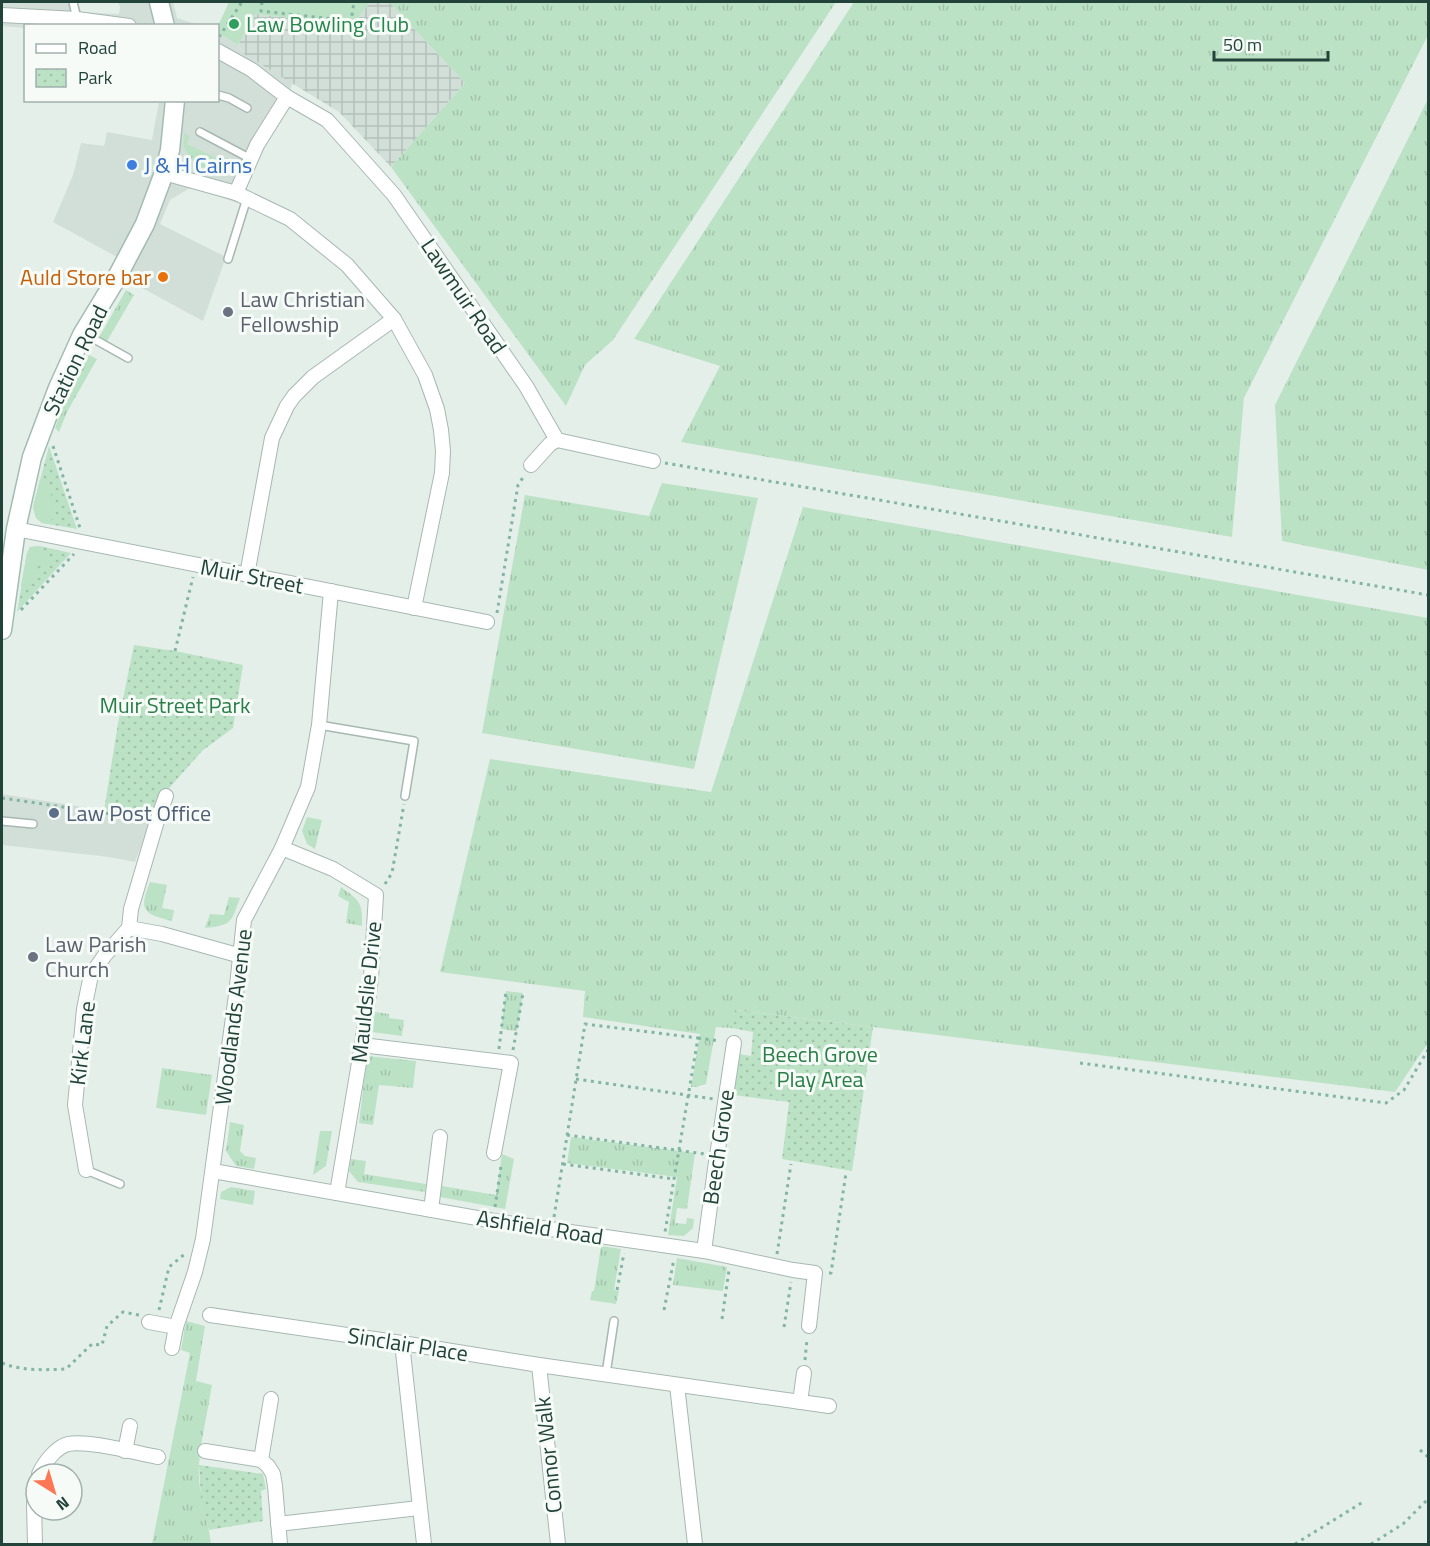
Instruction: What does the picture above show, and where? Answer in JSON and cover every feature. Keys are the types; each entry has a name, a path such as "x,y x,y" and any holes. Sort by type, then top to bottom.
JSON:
{"main road":[{"path":"159,2 164,24"},
{"name":"Station Road","path":"2,630 13,528 32,457 58,388 83,333 116,279 145,224 170,150 175,102"}],"street":[{"path":"2,15 77,19 114,24"},
{"name":"Lawmuir Road","path":"219,52 252,70 287,97 327,120 394,195 526,386 557,440"},
{"path":"242,196 251,159 257,145 287,97"},
{"path":"164,173 242,196 290,219 347,265 394,319 425,375 437,409 443,451 442,473 414,608"},
{"path":"247,575 273,438 287,406 313,377 394,319"},
{"path":"531,465 550,444 557,440 653,461"},
{"name":"Muir Street","path":"13,528 487,622"},
{"name":"Woodlands Avenue","path":"172,1348 176,1327 195,1272 203,1239 244,920 282,848 308,787 319,725 331,591"},
{"path":"166,796 131,909 129,928 162,934 241,956"},
{"name":"Mauldslie Drive","path":"282,848 333,869 376,896 371,978 337,1193"},
{"name":"Kirk Lane","path":"86,1170 75,1105 84,1009 91,975 129,928"},
{"name":"Beech Grove","path":"704,1251 734,1043"},
{"path":"362,1045 504,1063 494,1153"},
{"path":"431,1210 440,1137"},
{"name":"Ashfield Road","path":"213,1171 494,1221 704,1251 775,1267 815,1272"},
{"path":"809,1326 815,1272"},
{"name":"Sinclair Place","path":"210,1315 829,1406"},
{"path":"149,1319 176,1327"},
{"path":"402,1342 424,1545"},
{"name":"Connor Walk","path":"539,1365 558,1545"},
{"path":"800,1402 804,1373"},
{"path":"677,1385 695,1545"},
{"path":"261,1460 271,1399"},
{"path":"125,1451 130,1426"},
{"path":"47,1462 57,1450 66,1444 82,1443 158,1457"},
{"path":"205,1451 261,1460 268,1466 273,1474 275,1486 280,1545"},
{"path":"278,1524 419,1508"},
{"path":"34,1522 35,1545"}],"lane":[{"path":"73,2 77,19"},
{"path":"219,95 247,108"},
{"path":"200,132 251,159"},
{"path":"228,260 242,196"},
{"path":"83,333 128,358"},
{"path":"319,725 414,741 405,796"},
{"path":"2,821 33,824"},
{"path":"86,1170 120,1184"},
{"path":"606,1374 614,1321"}],"path":[{"path":"220,35 242,2"},
{"path":"262,2 261,11 351,21 354,2"},
{"path":"17,615 85,542 45,422"},
{"path":"653,461 1428,595"},
{"path":"487,622 497,614 518,485 531,465"},
{"path":"175,651 196,564"},
{"path":"376,896 392,873 405,796"},
{"path":"2,798 157,821"},
{"path":"504,1063 506,991"},
{"path":"504,1063 523,993"},
{"path":"552,1230 585,1024 734,1043"},
{"path":"664,1311 674,1179 698,1038"},
{"path":"1080,1063 1386,1103 1404,1090 1428,1050"},
{"path":"576,1079 725,1101"},
{"path":"567,1135 717,1155"},
{"path":"494,1153 502,1154 494,1221"},
{"path":"562,1164 674,1179"},
{"path":"775,1267 791,1164"},
{"path":"815,1272 831,1273 846,1173"},
{"path":"2,1362 36,1370 66,1369 92,1344 102,1345 107,1326 123,1312 149,1319 149,1312 158,1314 169,1267 203,1239"},
{"path":"617,1290 626,1240"},
{"path":"722,1319 731,1257"},
{"path":"784,1327 793,1270"},
{"path":"804,1373 809,1326"},
{"path":"1420,1450 1428,1457"},
{"path":"1371,1545 1403,1524 1428,1499"},
{"path":"1295,1545 1363,1502"}],"shaded area":[{"path":"2,2 78,2 81,12 119,14 118,2 173,2 177,18 196,24 24,24 24,28 2,26"},
{"path":"370,2 389,2 465,83 391,167 339,112 244,54 238,45 256,14 353,25"},
{"path":"219,34 238,45 244,54 293,83 237,203 192,187 170,200 160,224 226,257 203,321 109,270 117,257 53,222 73,175 81,143 104,146 107,132 152,140 159,102 219,102"},
{"path":"2,794 152,818 135,862 2,845"}],"green space":[{"name":"Law Bowling Club","path":"229,2 370,2 353,25 256,14 238,45 219,34 219,24"},
{"path":"389,2 836,2 613,340 585,365 566,406 391,167 465,83"},
{"path":"854,2 1428,2 1428,35 1244,398 1232,537 681,442 720,366 634,339"},
{"path":"1428,99 1428,570 1282,541 1275,405"},
{"path":"184,133 190,136 187,144 225,162 214,169 196,164 184,147"},
{"path":"126,290 134,295 106,343 98,339"},
{"path":"89,355 97,359 67,412 59,432 55,428 70,387"},
{"path":"49,446 77,529 42,523 36,518 33,507"},
{"path":"40,479 48,481 55,504 52,506 55,515 48,524 36,518 33,507"},
{"path":"662,483 758,498 694,769 482,733 525,495 649,516"},
{"path":"803,507 1428,618 1428,1043 1395,1092 736,1010 732,1028 716,1027 706,1084 691,1087 700,1034 583,1017 585,991 440,972 490,759 711,792"},
{"path":"40,546 71,553 17,612 27,553 30,547"},
{"path":"40,546 49,561 36,567 39,575 31,582 31,585 21,585 27,553 30,547"},
{"name":"Muir Street Park","path":"134,645 243,665 233,728 202,751 163,795 152,818 104,811 118,723"},
{"path":"307,817 322,820 315,849 307,844 302,831"},
{"path":"150,882 167,885 162,908 174,910 172,921 155,916 146,910 144,899"},
{"path":"341,887 359,903 362,912 362,926 346,923 349,902 338,896"},
{"path":"229,897 240,898 232,918 221,926 205,928 210,914 224,915"},
{"path":"506,991 523,993 517,1031 501,1029"},
{"name":"Beech Grove Play Area","path":"735,1010 873,1027 852,1171 782,1159 789,1102 733,1095 739,1054 751,1056 753,1032 732,1028"},
{"path":"375,1012 389,1014 389,1018 404,1020 402,1036 372,1032"},
{"path":"367,1056 416,1061 413,1088 379,1085 373,1125 359,1123"},
{"path":"162,1068 212,1075 206,1115 156,1108"},
{"path":"230,1122 244,1125 240,1151 245,1156 256,1158 254,1169 236,1166 226,1151"},
{"path":"320,1131 332,1131 326,1166 313,1175"},
{"path":"571,1137 695,1153 687,1209 677,1208 675,1223 686,1224 687,1218 694,1219 693,1228 684,1236 668,1235 677,1177 567,1163"},
{"path":"502,1154 514,1159 505,1209 440,1197 442,1186 496,1195"},
{"path":"351,1159 366,1161 364,1174 426,1184 425,1192 358,1182 349,1171"},
{"path":"231,1187 255,1191 253,1205 220,1199 221,1192"},
{"path":"601,1246 621,1249 614,1290 619,1291 616,1304 590,1300 592,1291 594,1291"},
{"path":"677,1258 727,1267 723,1291 673,1285"},
{"path":"186,1321 205,1326 196,1381 212,1385 199,1465 201,1495 211,1544 152,1544 190,1353 181,1350"},
{"path":"199,1465 263,1474 266,1489 261,1491 263,1521 209,1530 201,1499"}],"place":[{"name":"Law Bowling Club","path":"234,24"},
{"name":"J & H Cairns","path":"132,165"},
{"name":"Auld Store bar","path":"163,277"},
{"name":"Law Christian Fellowship","path":"228,312"},
{"name":"Law Post Office","path":"54,813"},
{"name":"Law Parish Church","path":"33,957"}]}
